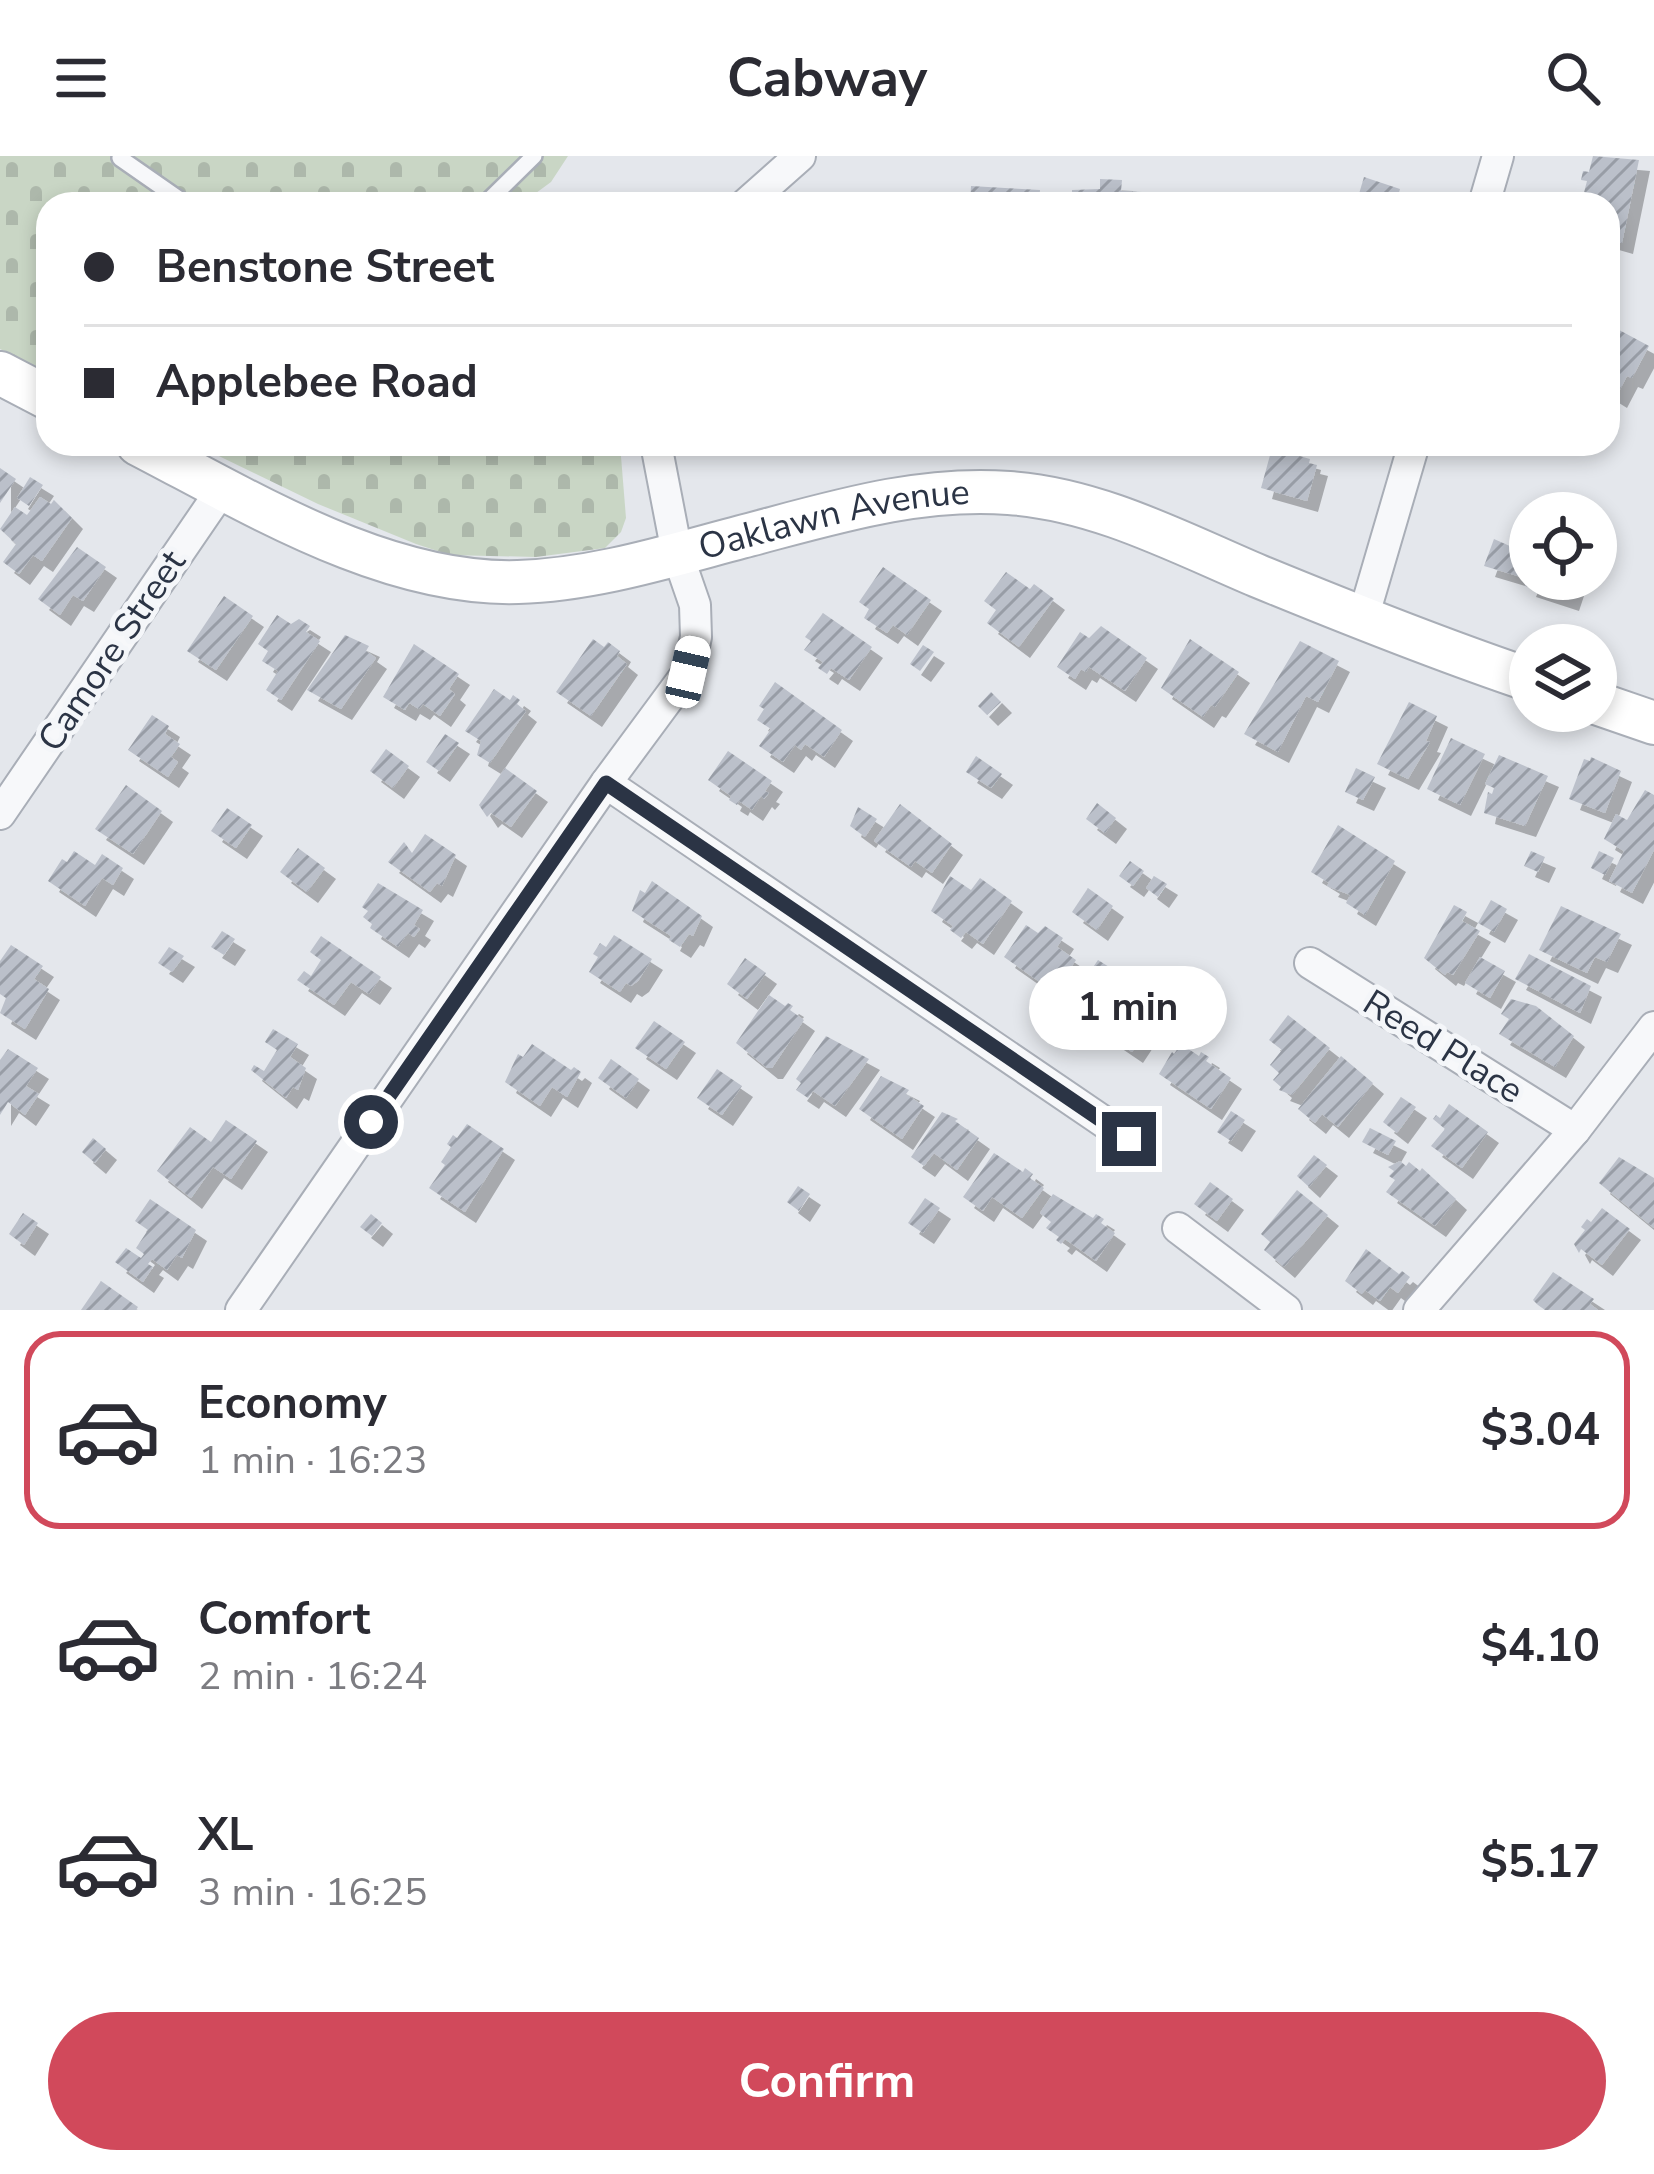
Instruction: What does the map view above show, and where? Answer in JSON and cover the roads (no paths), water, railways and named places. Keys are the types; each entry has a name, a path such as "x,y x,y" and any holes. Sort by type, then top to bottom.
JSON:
{"street":[{"path":"760,192 800,156"},
{"path":"1488,192 1498,156"},
{"path":"0,373 36,392"},
{"name":"Oaklawn Avenue","path":"161,456 361,553 406,569 447,578 517,582 570,578 884,501 946,492 1024,494 1136,524 1509,672"},
{"path":"242,1310 606,783 688,672 696,637 695,605 677,553 658,456"},
{"path":"1363,618 1410,456"},
{"name":"Camore Street","path":"0,814 223,488"},
{"path":"1617,710 1654,723"},
{"path":"606,783 1129,1139"},
{"name":"Reed Place","path":"1310,963 1575,1130"},
{"path":"1419,1310 1575,1130 1654,1027"},
{"path":"1178,1228 1286,1310"}],"lane":[{"path":"496,192 534,156"},
{"path":"119,157 169,192"}]}
